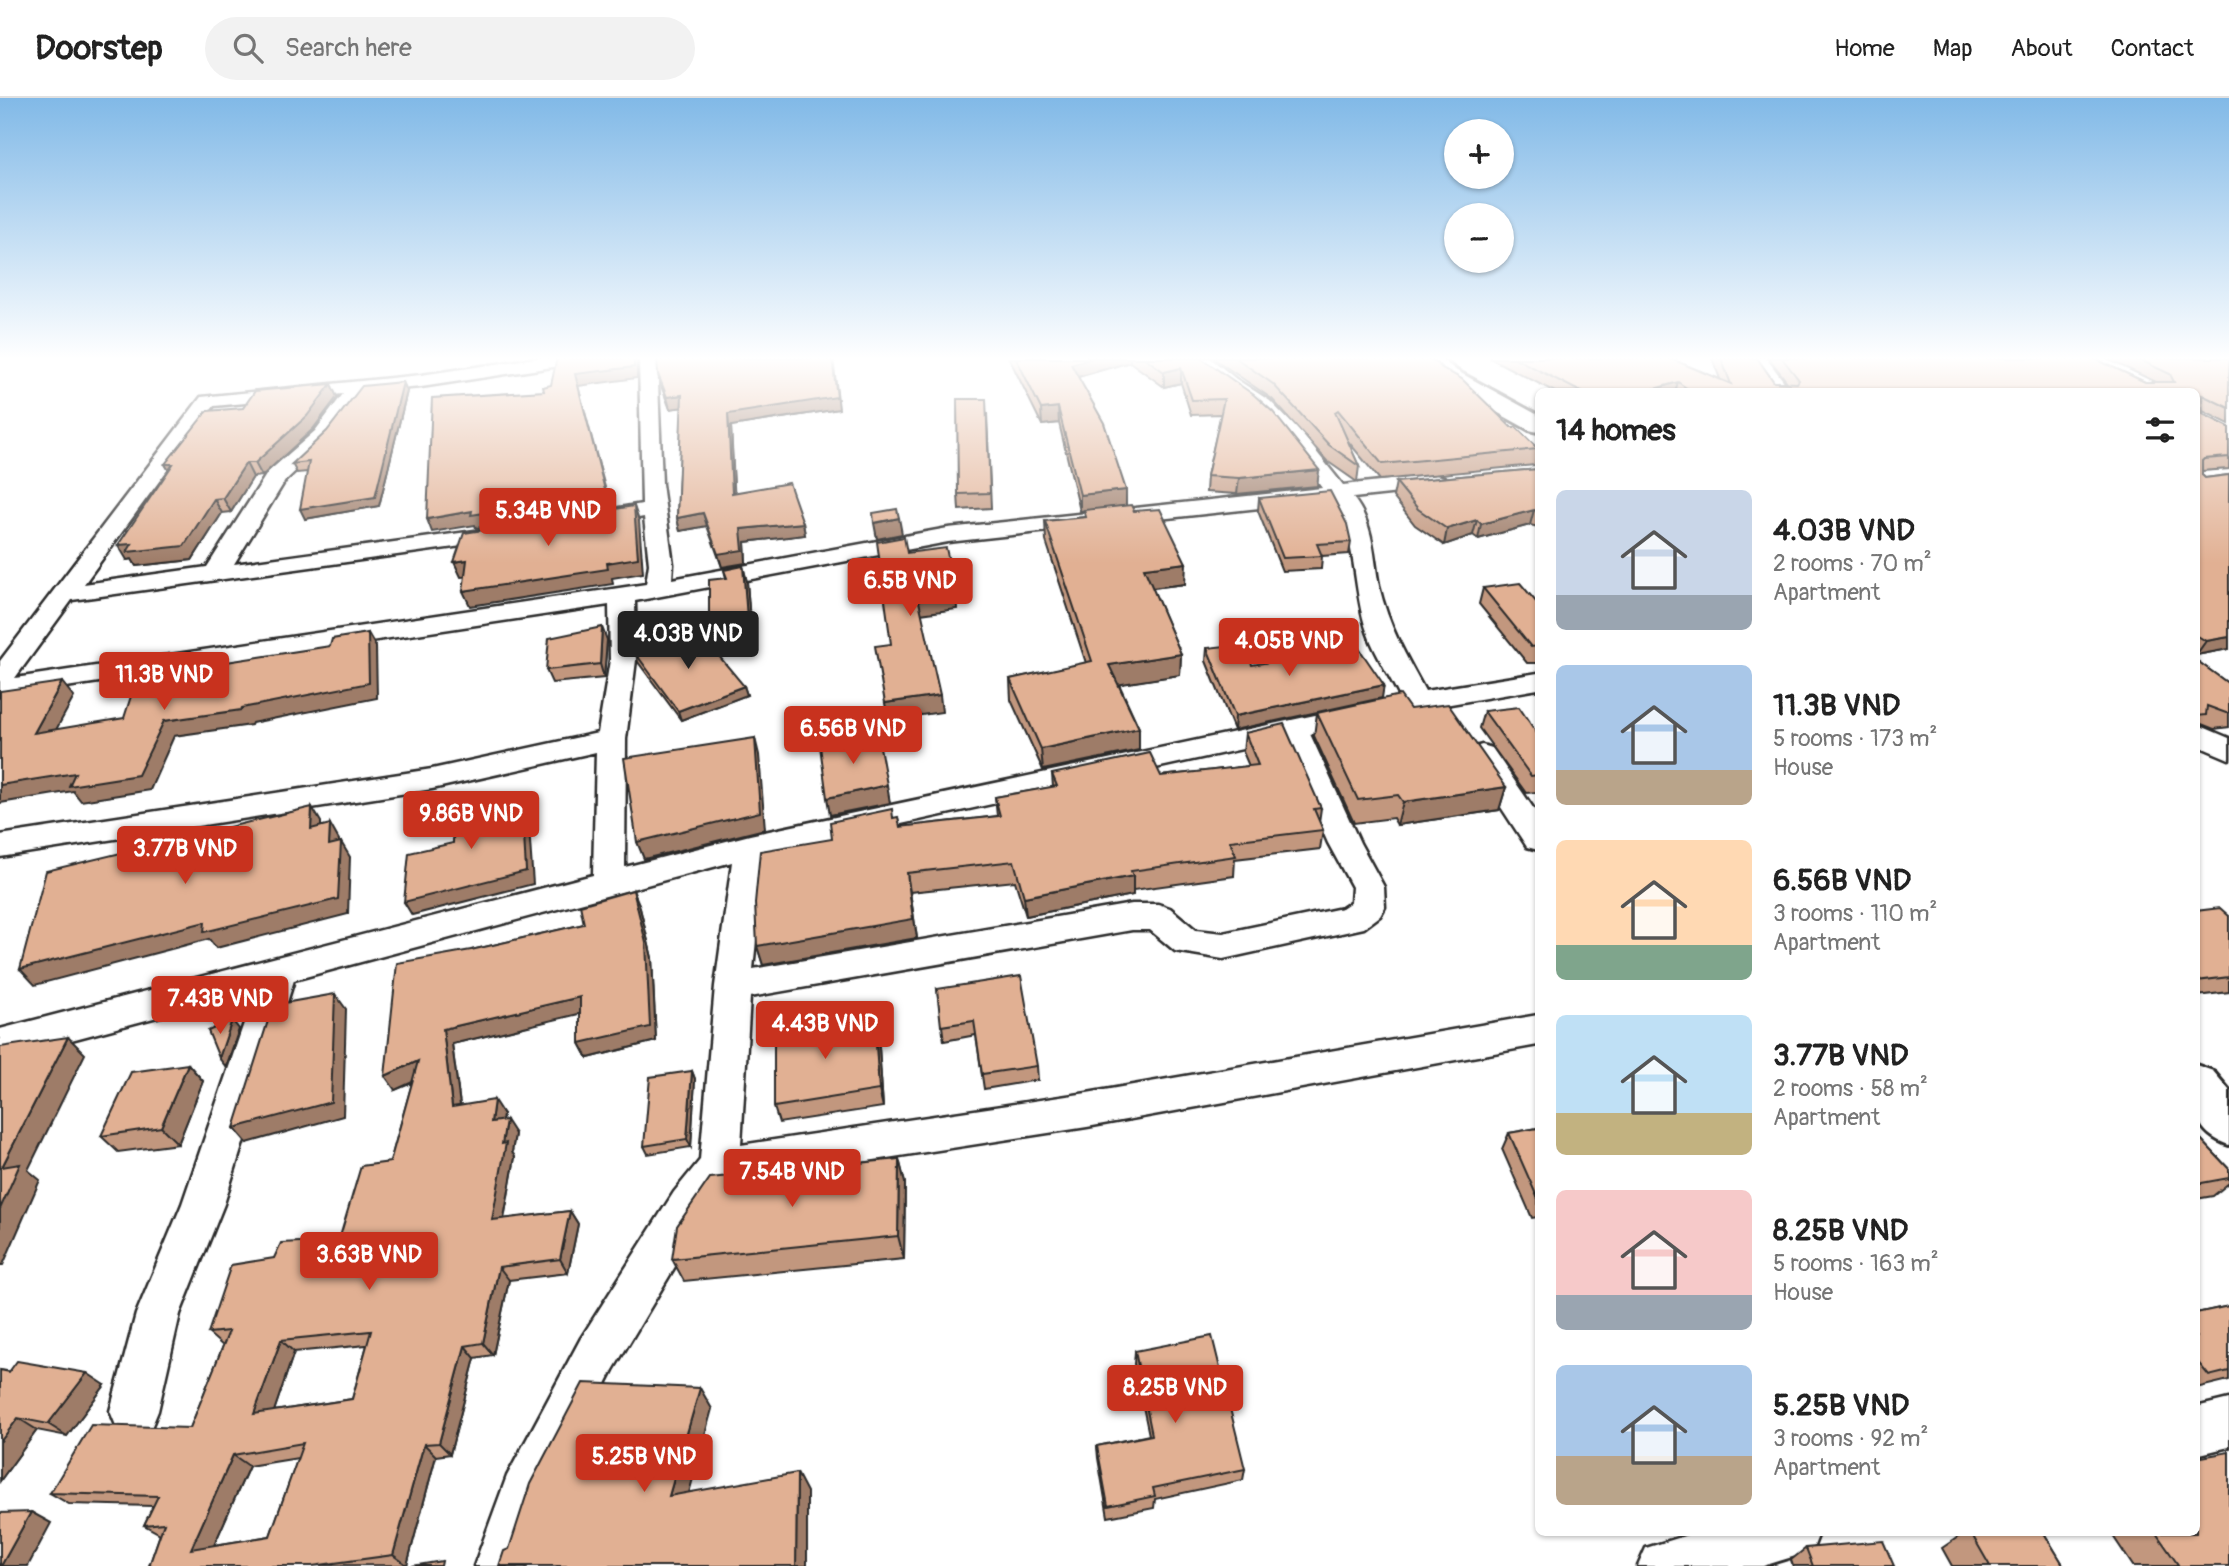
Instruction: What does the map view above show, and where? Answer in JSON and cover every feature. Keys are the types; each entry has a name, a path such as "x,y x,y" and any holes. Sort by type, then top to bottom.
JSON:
{"street":[{"path":"2,689 64,594 189,427"},
{"path":"215,574 276,477 329,427"},
{"path":"649,427 653,509 661,564 658,589"},
{"path":"1284,427 1352,510 1362,542 1367,586 1381,635 1428,700 1466,731 1535,834"},
{"path":"2,689 622,596 948,535 1462,479"},
{"path":"567,523 653,509"},
{"path":"64,594 529,530"},
{"path":"609,883 611,739 623,660 622,596"},
{"path":"0,1044 750,846 1428,700 1535,682"},
{"path":"733,986 1132,916 1158,917 1187,942 1223,946 1352,919 1368,907 1368,887 1344,843 1293,729"},
{"path":"2200,735 2229,750"},
{"path":"0,846 432,779 611,739"},
{"path":"500,1566 524,1493 597,1354 689,1206 720,1166 733,986 750,846"},
{"path":"134,1411 158,1314 203,1204 279,970"},
{"path":"720,1166 1100,1108 1535,1031"},
{"path":"2200,1090 2229,1124"},
{"path":"2200,1430 2229,1423"},
{"path":"1664,1566 1782,1536"}],"building":[{"path":"195,427 295,427 255,463 246,463 223,498 214,499 184,546 127,552 132,544 118,545 173,464 165,464"},
{"path":"330,427 392,427 375,497 300,509 309,462 292,464"},
{"path":"431,427 589,427 606,494 471,515 472,511 427,519"},
{"path":"681,427 729,427 732,493 789,483 803,523 741,529 743,550 718,554 703,513 677,518"},
{"path":"957,427 987,427 990,493 958,494"},
{"path":"1063,427 1105,427 1126,490 1080,495"},
{"path":"1218,427 1285,427 1319,470 1239,478 1207,476"},
{"path":"1312,427 1341,427 1359,466 1329,445"},
{"path":"1351,427 1516,427 1535,446 1535,449 1382,464"},
{"path":"2200,427 2228,427 2229,457 2204,459 2202,475 2205,478 2229,475 2229,637 2206,641 2200,637"},
{"path":"1535,469 1535,510 1481,524 1477,520 1447,529 1418,509 1396,482"},
{"path":"1330,491 1347,524 1351,542 1317,544 1322,556 1283,558 1259,498"},
{"path":"1131,505 1134,511 1160,509 1186,563 1144,568 1181,654 1109,665 1139,728 1041,749 1010,679 1092,661 1045,521 1086,517 1084,510"},
{"path":"634,506 638,558 607,563 608,569 463,591 467,560 454,562 464,533"},
{"path":"897,509 899,518 874,523 873,513"},
{"path":"904,537 907,553 946,548 956,593 918,597 940,695 885,703 875,646 891,644 877,542"},
{"path":"743,566 748,632 709,631 709,580 727,578 724,570"},
{"path":"1520,583 1535,600 1535,646 1531,647 1483,588"},
{"path":"602,627 600,664 546,670 549,638"},
{"path":"368,633 369,683 241,710 164,721 138,775 69,786 75,773 0,785 0,691 62,682 34,733 124,718 132,693 201,680 207,665 330,646 332,639"},
{"path":"704,638 744,686 678,711 636,654 636,645"},
{"path":"1243,644 1252,665 1358,647 1384,685 1235,716 1207,648"},
{"path":"2200,663 2229,684 2229,713 2207,706 2206,715 2200,716"},
{"path":"1400,695 1410,709 1448,704 1506,787 1403,802 1398,795 1358,800 1317,713"},
{"path":"1519,707 1535,731 1535,775 1531,776 1484,711"},
{"path":"1284,724 1321,808 1314,809 1323,830 1230,841 1236,856 1131,871 1133,876 1024,897 1014,861 907,873 913,919 757,946 755,903 760,851 832,839 830,822 892,809 893,818 898,817 900,827 1000,816 995,797 1057,786 1052,774 1150,753 1161,776 1258,765 1245,733"},
{"path":"878,736 887,785 827,798 820,746"},
{"path":"755,738 760,812 637,842 624,758"},
{"path":"489,798 489,806 522,799 526,871 404,902 409,853 453,843 454,806"},
{"path":"312,807 311,829 330,824 329,845 341,842 338,899 204,932 205,922 20,969 46,871"},
{"path":"633,890 646,943 650,1027 580,1043 580,997 443,1029 452,1107 494,1100 491,1122 506,1120 502,1144 506,1143 492,1220 570,1211 560,1259 499,1267 483,1343 465,1346 439,1443 424,1444 393,1555 312,1566 149,1566 164,1523 144,1525 158,1496 50,1493 91,1425 190,1428 229,1331 208,1333 231,1265 274,1258 281,1243 339,1240 361,1166 390,1162 418,1061 385,1076 397,963 471,950 584,924 580,905","holes":["371,1331 352,1399 254,1414 281,1340","303,1443 270,1536 191,1549 233,1455"]},
{"path":"2220,908 2229,916 2229,977 2200,981 2200,910"},
{"path":"1021,976 1037,1066 982,1074 974,1021 941,1026 937,989"},
{"path":"335,994 331,1102 234,1128 273,1005"},
{"path":"874,1015 879,1090 774,1107 774,1030"},
{"path":"232,1020 219,1058 208,1031"},
{"path":"68,1037 2,1167 20,1164 0,1209 0,1047"},
{"path":"188,1064 161,1127 101,1136 131,1072"},
{"path":"692,1071 687,1139 644,1146 650,1077"},
{"path":"1535,1129 1535,1192 1509,1133"},
{"path":"2200,1138 2229,1169 2229,1178 2200,1183"},
{"path":"899,1159 898,1236 672,1259 677,1226 710,1178"},
{"path":"2229,1306 2229,1371 2209,1376 2200,1365 2200,1312"},
{"path":"1212,1336 1245,1469 1153,1488 1155,1496 1108,1506 1097,1446 1152,1435 1135,1351"},
{"path":"17,1361 87,1373 48,1424 18,1418 0,1442 0,1370 9,1372"},
{"path":"583,1383 700,1388 669,1496 797,1473 796,1566 499,1566 504,1551 509,1549 530,1484"},
{"path":"2229,1452 2229,1566 2179,1566 2158,1536 2200,1536 2200,1457"},
{"path":"31,1512 1,1566 0,1566 0,1513"},
{"path":"1973,1536 2046,1536 2064,1566 1990,1566"},
{"path":"1883,1541 1894,1566 1813,1566 1806,1548"},
{"path":"442,1561 441,1566 412,1566"}]}
